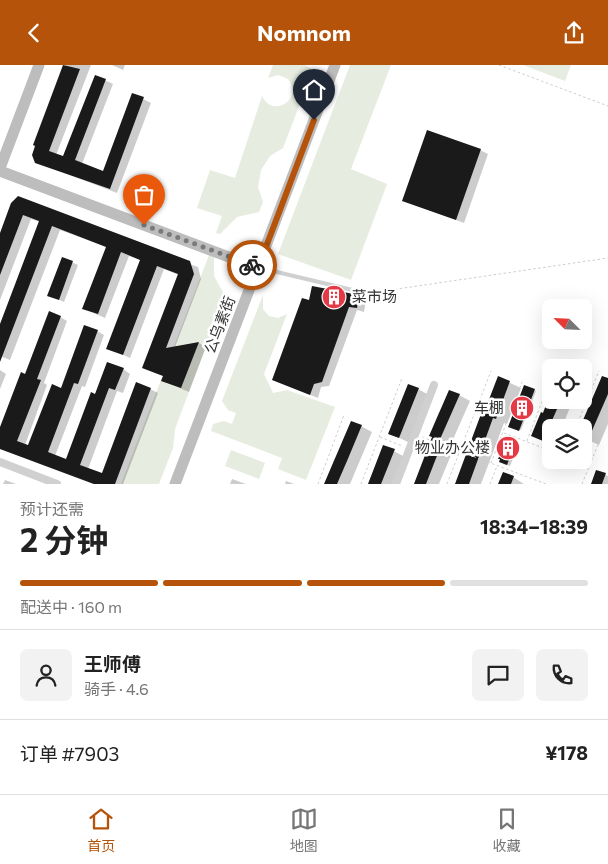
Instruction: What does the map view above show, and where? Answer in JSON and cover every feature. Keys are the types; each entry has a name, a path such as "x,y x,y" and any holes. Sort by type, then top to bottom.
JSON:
{"main road":[{"path":"39,65 0,169 254,267"},
{"name":"公乌素街","path":"175,484 327,65"},
{"name":"公乌素街","path":"168,484 335,65"}],"street":[{"path":"396,484 434,385"},
{"path":"0,462 58,484"}],"lane":[{"path":"254,267 365,293"}],"path":[{"path":"499,65 608,106"},
{"path":"365,293 608,258"},
{"path":"448,484 491,371"},
{"path":"579,419 599,371"},
{"path":"361,484 402,379"},
{"path":"491,463 522,382"},
{"path":"527,441 542,402"},
{"path":"318,484 344,415"},
{"path":"592,460 608,420"},
{"path":"503,432 542,447"},
{"path":"415,434 546,484"},
{"path":"379,437 409,449"},
{"path":"490,484 498,466"},
{"path":"582,484 588,469"}],"shaded area":[{"path":"273,65 305,65 313,70 283,148 270,156 261,170 258,187 263,202 259,212 237,217 220,234 216,233 222,216 197,208 210,170 235,178 262,96 267,103 273,106 285,104 290,99 292,86 288,79 278,75 268,78"},
{"path":"350,65 391,65 351,169 387,184 351,280 278,254"},
{"path":"523,65 571,65 565,81"},
{"path":"209,255 214,258 214,276 225,296 175,429 173,448 159,484 121,484"},
{"path":"263,295 263,309 269,316 278,318 287,314 264,374 273,393 287,390 335,407 306,480 278,469 282,458 211,431 213,424 224,421 232,424 236,413 228,410 222,401"},
{"path":"231,450 265,463 259,479 225,466"}],"building":[{"path":"63,65 80,69 49,151 63,156 95,75 106,79 75,160 103,171 132,93 144,97 110,189 35,163 32,155 35,146 33,145"},
{"path":"427,130 481,149 456,220 402,201"},
{"path":"18,196 190,261 194,274 166,348 199,342 181,388 161,381 163,376 142,368 178,274 157,266 123,355 106,349 140,260 121,252 98,314 82,309 106,247 52,226 0,362 0,324 39,221 23,215 0,275 0,233 11,203"},
{"path":"62,257 73,261 59,300 47,296"},
{"path":"312,286 359,295 357,308 349,307 322,382 314,384 310,395 272,380 302,298 309,300"},
{"path":"49,311 61,316 37,379 41,380 17,441 28,445 52,384 61,388 84,325 98,330 78,384 74,383 48,452 66,459 91,392 95,394 107,362 124,368 115,390 109,388 80,465 102,473 136,382 151,388 115,484 94,484 0,449 0,427 21,372 25,374"},
{"path":"498,376 510,381 496,419 493,418 469,484 455,484 481,414 483,415"},
{"path":"602,376 608,378 608,394 592,431 592,419 583,419 588,409 592,409 592,399"},
{"path":"408,384 419,388 399,438 388,434"},
{"name":"车棚","path":"524,385 535,389 519,431 508,427"},
{"path":"449,390 460,394 437,446 440,448 426,484 414,484 432,437 429,436"},
{"path":"545,409 557,409 553,419 542,419 542,441 531,436 541,412 543,413"},
{"path":"351,421 362,425 347,461 337,484 324,484"},
{"name":"物业办公楼","path":"507,440 515,443 507,465 499,462 500,459 498,459"},
{"path":"383,445 395,449 381,484 368,484"},
{"path":"596,470 606,473 602,484 591,484"},
{"path":"503,472 514,476 511,484 498,484"}],"way so far":[{"path":"144,225 252,265"}],"place":[{"name":"菜市场","path":"334,297"},
{"name":"车棚","path":"522,408"},
{"name":"物业办公楼","path":"508,448"}],"route":[{"path":"252,265 258,268 314,120"}]}
